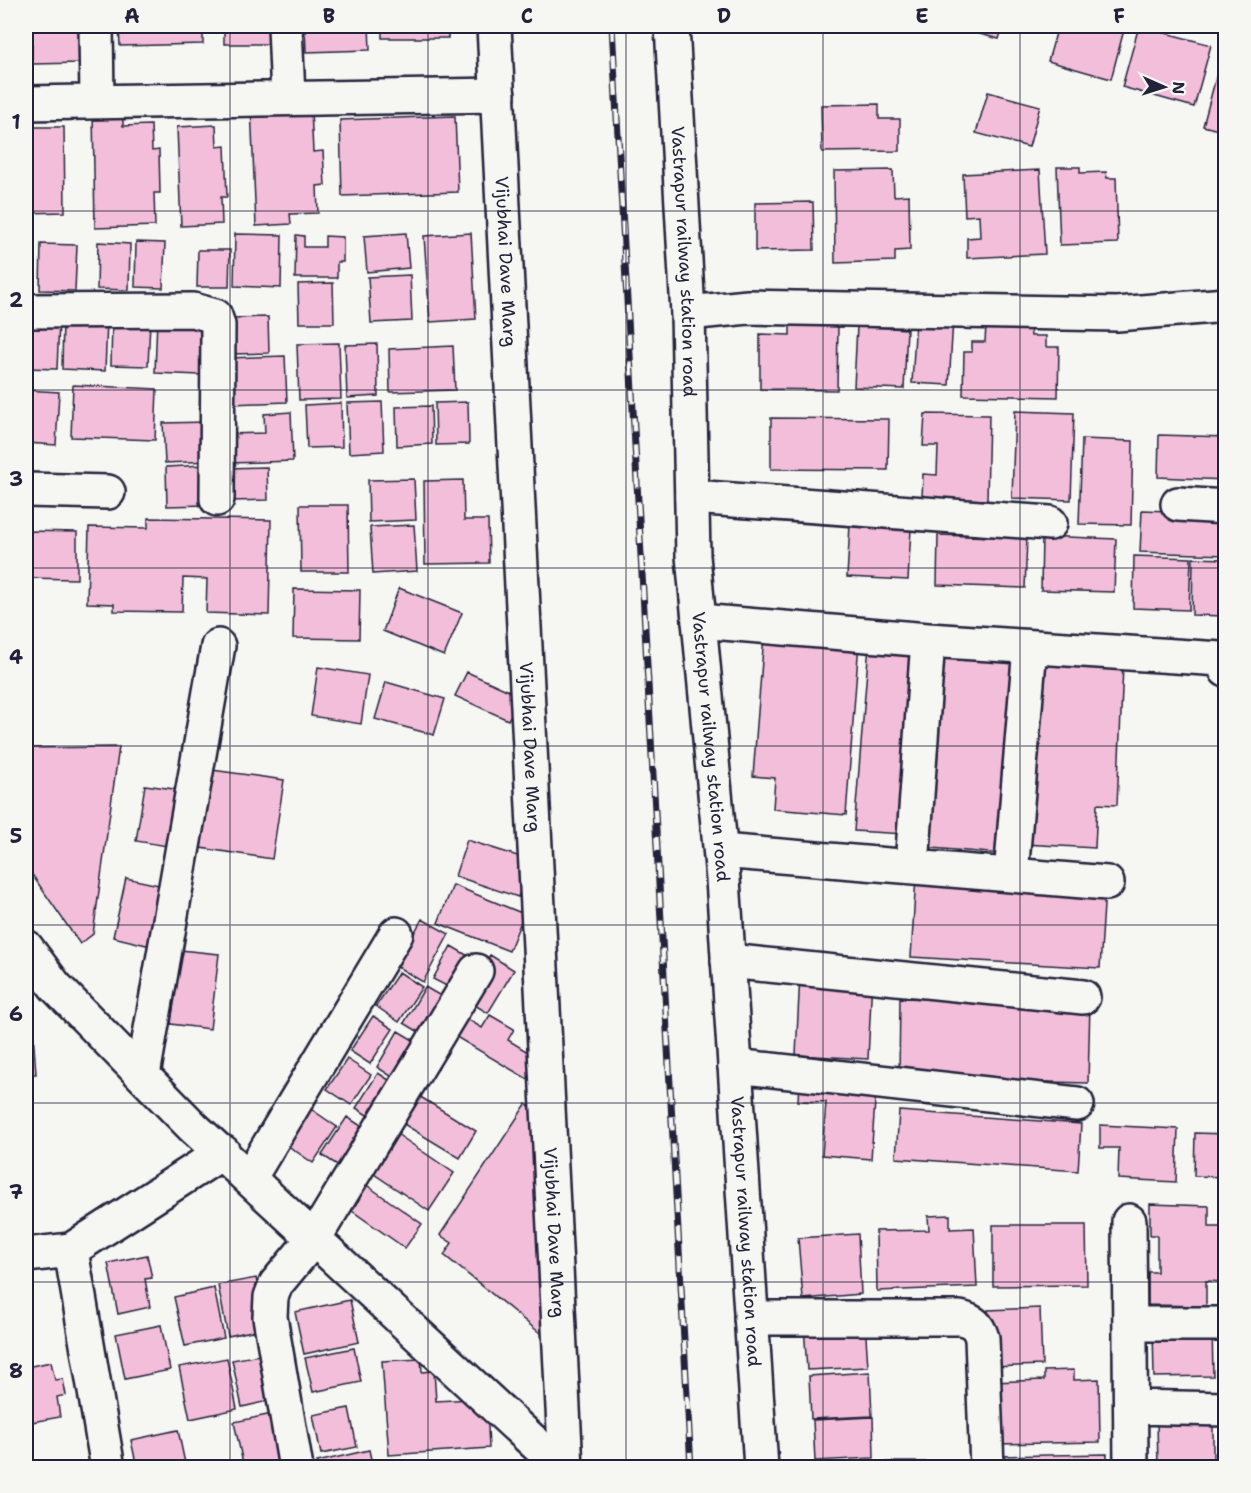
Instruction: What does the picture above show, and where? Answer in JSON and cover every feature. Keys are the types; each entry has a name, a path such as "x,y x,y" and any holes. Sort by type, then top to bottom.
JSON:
{"street":[{"path":"96,26 97,101"},
{"path":"285,26 288,98"},
{"name":"Vijubhai Dave Marg","path":"494,26 564,1467"},
{"name":"Vastrapur railway station road","path":"672,26 688,314 693,556 721,851 761,1467"},
{"path":"26,102 498,95"},
{"path":"688,314 748,307 1117,314 1226,305"},
{"path":"26,311 193,310 215,316 218,325 217,499"},
{"path":"26,490 108,492"},
{"path":"692,498 1050,523"},
{"path":"1178,504 1226,507"},
{"path":"699,621 1224,663"},
{"path":"912,866 928,640"},
{"path":"143,1075 218,646"},
{"path":"1011,875 1030,647"},
{"path":"721,851 1107,883"},
{"path":"250,1177 396,934"},
{"path":"26,947 40,988 143,1075 193,1127 224,1152 564,1467"},
{"path":"728,961 1083,997"},
{"path":"296,1467 270,1317 271,1297 276,1284 315,1237 476,971"},
{"path":"735,1066 1077,1104"},
{"path":"26,1255 71,1250 224,1152"},
{"path":"1129,1221 1131,1467"},
{"path":"71,1250 108,1467"},
{"path":"751,1318 960,1318 971,1320 979,1327 982,1338 987,1467"},
{"path":"1130,1324 1226,1324"},
{"path":"1131,1407 1226,1409"}],"building":[{"path":"32,26 81,26 81,63 32,64"},
{"path":"119,26 203,26 203,44 120,46"},
{"path":"224,26 280,26 280,44 224,44"},
{"path":"305,26 369,26 370,50 306,52"},
{"path":"382,26 448,26 448,38 382,38"},
{"path":"949,26 1003,26 999,39"},
{"path":"1058,26 1125,26 1111,79 1048,61"},
{"path":"1139,26 1211,45 1194,107 1122,87"},
{"path":"1223,51 1226,52 1226,132 1203,126"},
{"path":"988,92 1040,106 1029,147 976,133"},
{"path":"879,104 879,119 900,119 900,151 822,152 821,105"},
{"path":"251,106 311,110 313,152 323,151 325,185 317,186 318,213 290,214 291,224 256,226"},
{"path":"93,113 123,113 123,126 151,125 152,151 159,150 160,193 154,193 155,226 95,228"},
{"path":"455,116 458,192 342,196 340,120"},
{"path":"216,125 217,147 225,146 227,197 221,197 222,224 181,226 177,127"},
{"path":"26,127 64,127 65,212 26,213"},
{"path":"1057,167 1080,167 1080,173 1106,172 1107,178 1116,178 1118,243 1060,245"},
{"path":"893,170 894,196 909,195 910,250 895,251 895,261 835,263 834,171"},
{"path":"1040,170 1045,254 967,258 967,238 980,237 979,215 965,216 963,174"},
{"path":"813,202 814,250 755,251 755,203"},
{"path":"406,233 409,268 367,272 364,236"},
{"path":"471,233 476,319 430,322 424,236"},
{"path":"235,234 282,235 281,288 234,286"},
{"path":"296,235 304,236 304,247 325,247 325,236 343,237 343,262 337,262 337,278 295,278"},
{"path":"98,242 130,244 129,290 97,289"},
{"path":"136,242 165,243 163,288 135,287"},
{"path":"41,244 77,245 75,291 40,290"},
{"path":"198,250 230,250 229,287 197,287"},
{"path":"26,255 30,255 30,289 26,289"},
{"path":"410,275 412,321 371,323 368,277"},
{"path":"333,283 334,323 299,323 298,284"},
{"path":"268,317 269,353 231,354 230,318"},
{"path":"63,318 107,320 105,371 62,369"},
{"path":"157,318 202,320 200,375 155,373"},
{"path":"916,318 953,320 949,385 912,383"},
{"path":"26,319 59,321 57,369 26,368"},
{"path":"112,320 150,321 148,366 111,365"},
{"path":"790,323 838,324 837,390 760,389 760,334 790,335"},
{"path":"986,325 1030,327 1031,336 1046,336 1046,347 1059,347 1058,397 963,395 964,352 972,352 972,342 985,342"},
{"path":"857,326 907,329 904,389 854,387"},
{"path":"339,343 341,399 299,400 297,344"},
{"path":"377,344 378,396 347,398 345,345"},
{"path":"453,346 455,390 390,392 389,349"},
{"path":"285,356 287,402 231,404 229,358"},
{"path":"73,385 157,389 155,440 71,437"},
{"path":"26,390 59,392 56,445 26,443"},
{"path":"382,402 384,451 349,453 347,403"},
{"path":"468,402 469,444 436,445 435,403"},
{"path":"341,403 342,447 307,448 305,405"},
{"path":"431,406 432,444 397,446 396,407"},
{"path":"1015,411 1074,413 1071,500 1012,498"},
{"path":"291,412 293,461 229,463 228,434 265,433 264,414"},
{"path":"925,414 989,415 987,500 922,498 923,474 937,475 938,446 923,446"},
{"path":"771,418 889,419 888,470 771,469"},
{"path":"208,422 209,461 165,463 163,423"},
{"path":"1159,435 1226,437 1226,480 1158,477"},
{"path":"1082,439 1133,441 1131,525 1079,524"},
{"path":"206,465 207,505 167,506 166,467"},
{"path":"267,467 268,500 229,501 229,468"},
{"path":"414,479 416,520 369,522 368,480"},
{"path":"463,480 464,520 488,520 489,563 425,564 424,481"},
{"path":"300,505 348,505 349,572 301,572"},
{"path":"1142,510 1226,513 1226,555 1140,552"},
{"path":"148,518 271,520 269,615 206,613 207,579 183,578 182,612 114,611 114,604 87,603 89,527 148,528"},
{"path":"414,525 417,571 373,574 370,527"},
{"path":"850,525 911,529 908,580 847,577"},
{"path":"26,531 77,532 77,579 26,578"},
{"path":"938,535 1027,538 1025,588 937,585"},
{"path":"1042,536 1116,539 1114,592 1041,590"},
{"path":"1134,556 1191,558 1189,610 1133,608"},
{"path":"1193,558 1226,559 1226,616 1192,615"},
{"path":"399,588 462,613 444,656 383,631"},
{"path":"294,589 360,590 359,639 293,638"},
{"path":"764,635 859,642 846,815 773,809 775,778 753,776"},
{"path":"869,645 920,649 905,834 854,831"},
{"path":"934,651 1016,656 1002,854 920,847"},
{"path":"1034,662 1123,666 1117,805 1097,804 1095,848 1024,844"},
{"path":"318,667 368,675 361,724 311,716"},
{"path":"467,672 520,696 508,720 455,696"},
{"path":"386,682 445,699 434,735 375,719"},
{"path":"119,747 93,934 80,944 26,866 26,748"},
{"path":"212,770 284,780 272,859 201,848"},
{"path":"145,785 188,791 180,848 136,841"},
{"path":"467,840 530,860 518,897 455,876"},
{"path":"916,877 1105,889 1100,968 911,957"},
{"path":"126,878 173,888 159,948 113,937"},
{"path":"453,885 524,914 509,951 438,923"},
{"path":"422,919 449,934 423,982 396,966"},
{"path":"451,946 477,961 460,993 433,979"},
{"path":"180,950 219,954 210,1029 171,1024"},
{"path":"490,955 514,970 488,1013 463,998"},
{"path":"399,972 422,987 399,1022 376,1006"},
{"path":"800,975 872,978 868,1059 796,1055"},
{"path":"425,987 453,1003 432,1040 404,1023"},
{"path":"900,998 1090,1003 1088,1083 899,1078"},
{"path":"490,1015 514,1029 508,1040 541,1060 529,1080 453,1035 464,1017 482,1028"},
{"path":"373,1016 393,1029 370,1064 350,1051"},
{"path":"26,1031 33,1031 36,1074 26,1074"},
{"path":"398,1031 425,1047 403,1084 377,1067"},
{"path":"347,1059 371,1075 351,1105 327,1089"},
{"path":"378,1073 403,1089 381,1124 356,1108"},
{"path":"799,1082 876,1086 871,1159 822,1155 826,1102 798,1101"},
{"path":"414,1093 476,1131 460,1158 397,1120"},
{"path":"526,1104 542,1115 548,1324 540,1333 444,1255 452,1243 440,1235"},
{"path":"308,1107 337,1127 313,1163 284,1143"},
{"path":"899,1111 1081,1124 1078,1171 896,1158"},
{"path":"347,1117 375,1135 351,1174 322,1155"},
{"path":"1100,1125 1178,1129 1176,1182 1118,1179 1119,1148 1100,1148"},
{"path":"1195,1133 1226,1134 1226,1177 1194,1176"},
{"path":"397,1134 454,1173 429,1211 371,1172"},
{"path":"365,1184 422,1224 405,1248 348,1208"},
{"path":"1150,1204 1209,1206 1209,1227 1223,1227 1226,1206 1226,1307 1225,1282 1206,1281 1206,1306 1148,1305 1148,1272 1157,1272 1157,1235 1150,1235"},
{"path":"950,1215 950,1229 974,1228 977,1287 877,1291 876,1231 929,1230 928,1216"},
{"path":"993,1225 1086,1225 1087,1285 993,1286"},
{"path":"858,1234 861,1294 803,1299 798,1238"},
{"path":"147,1255 152,1278 145,1279 150,1307 118,1314 108,1263"},
{"path":"256,1278 266,1328 228,1336 218,1285"},
{"path":"214,1288 224,1338 185,1346 174,1297"},
{"path":"350,1300 359,1342 304,1354 295,1312"},
{"path":"1040,1308 1042,1365 990,1367 988,1310"},
{"path":"865,1322 868,1367 807,1370 804,1326"},
{"path":"161,1325 170,1370 125,1379 116,1334"},
{"path":"1212,1326 1213,1376 1154,1377 1153,1327"},
{"path":"354,1348 361,1382 313,1392 305,1358"},
{"path":"259,1355 268,1401 242,1407 232,1360"},
{"path":"227,1358 237,1409 190,1419 179,1367"},
{"path":"421,1359 422,1372 434,1371 436,1401 471,1399 472,1408 487,1407 489,1448 389,1455 382,1361"},
{"path":"51,1362 55,1380 63,1379 66,1395 57,1397 60,1417 26,1423 26,1367"},
{"path":"1074,1370 1074,1380 1099,1379 1100,1442 993,1444 992,1382 1044,1380 1044,1371"},
{"path":"870,1372 872,1416 811,1419 809,1376"},
{"path":"349,1408 357,1447 321,1454 313,1415"},
{"path":"277,1413 288,1468 244,1468 234,1422"},
{"path":"873,1417 874,1458 815,1461 813,1420"},
{"path":"1213,1418 1213,1466 1226,1468 1158,1468 1157,1419"},
{"path":"178,1430 186,1468 137,1468 131,1440"},
{"path":"369,1450 373,1468 318,1468 317,1462"},
{"path":"1107,1454 1107,1468 997,1468 997,1456"},
{"path":"887,1462 984,1462 984,1468 887,1468"},
{"path":"523,1464 523,1468 481,1468"}],"railway":[{"path":"612,26 691,1468"}]}
